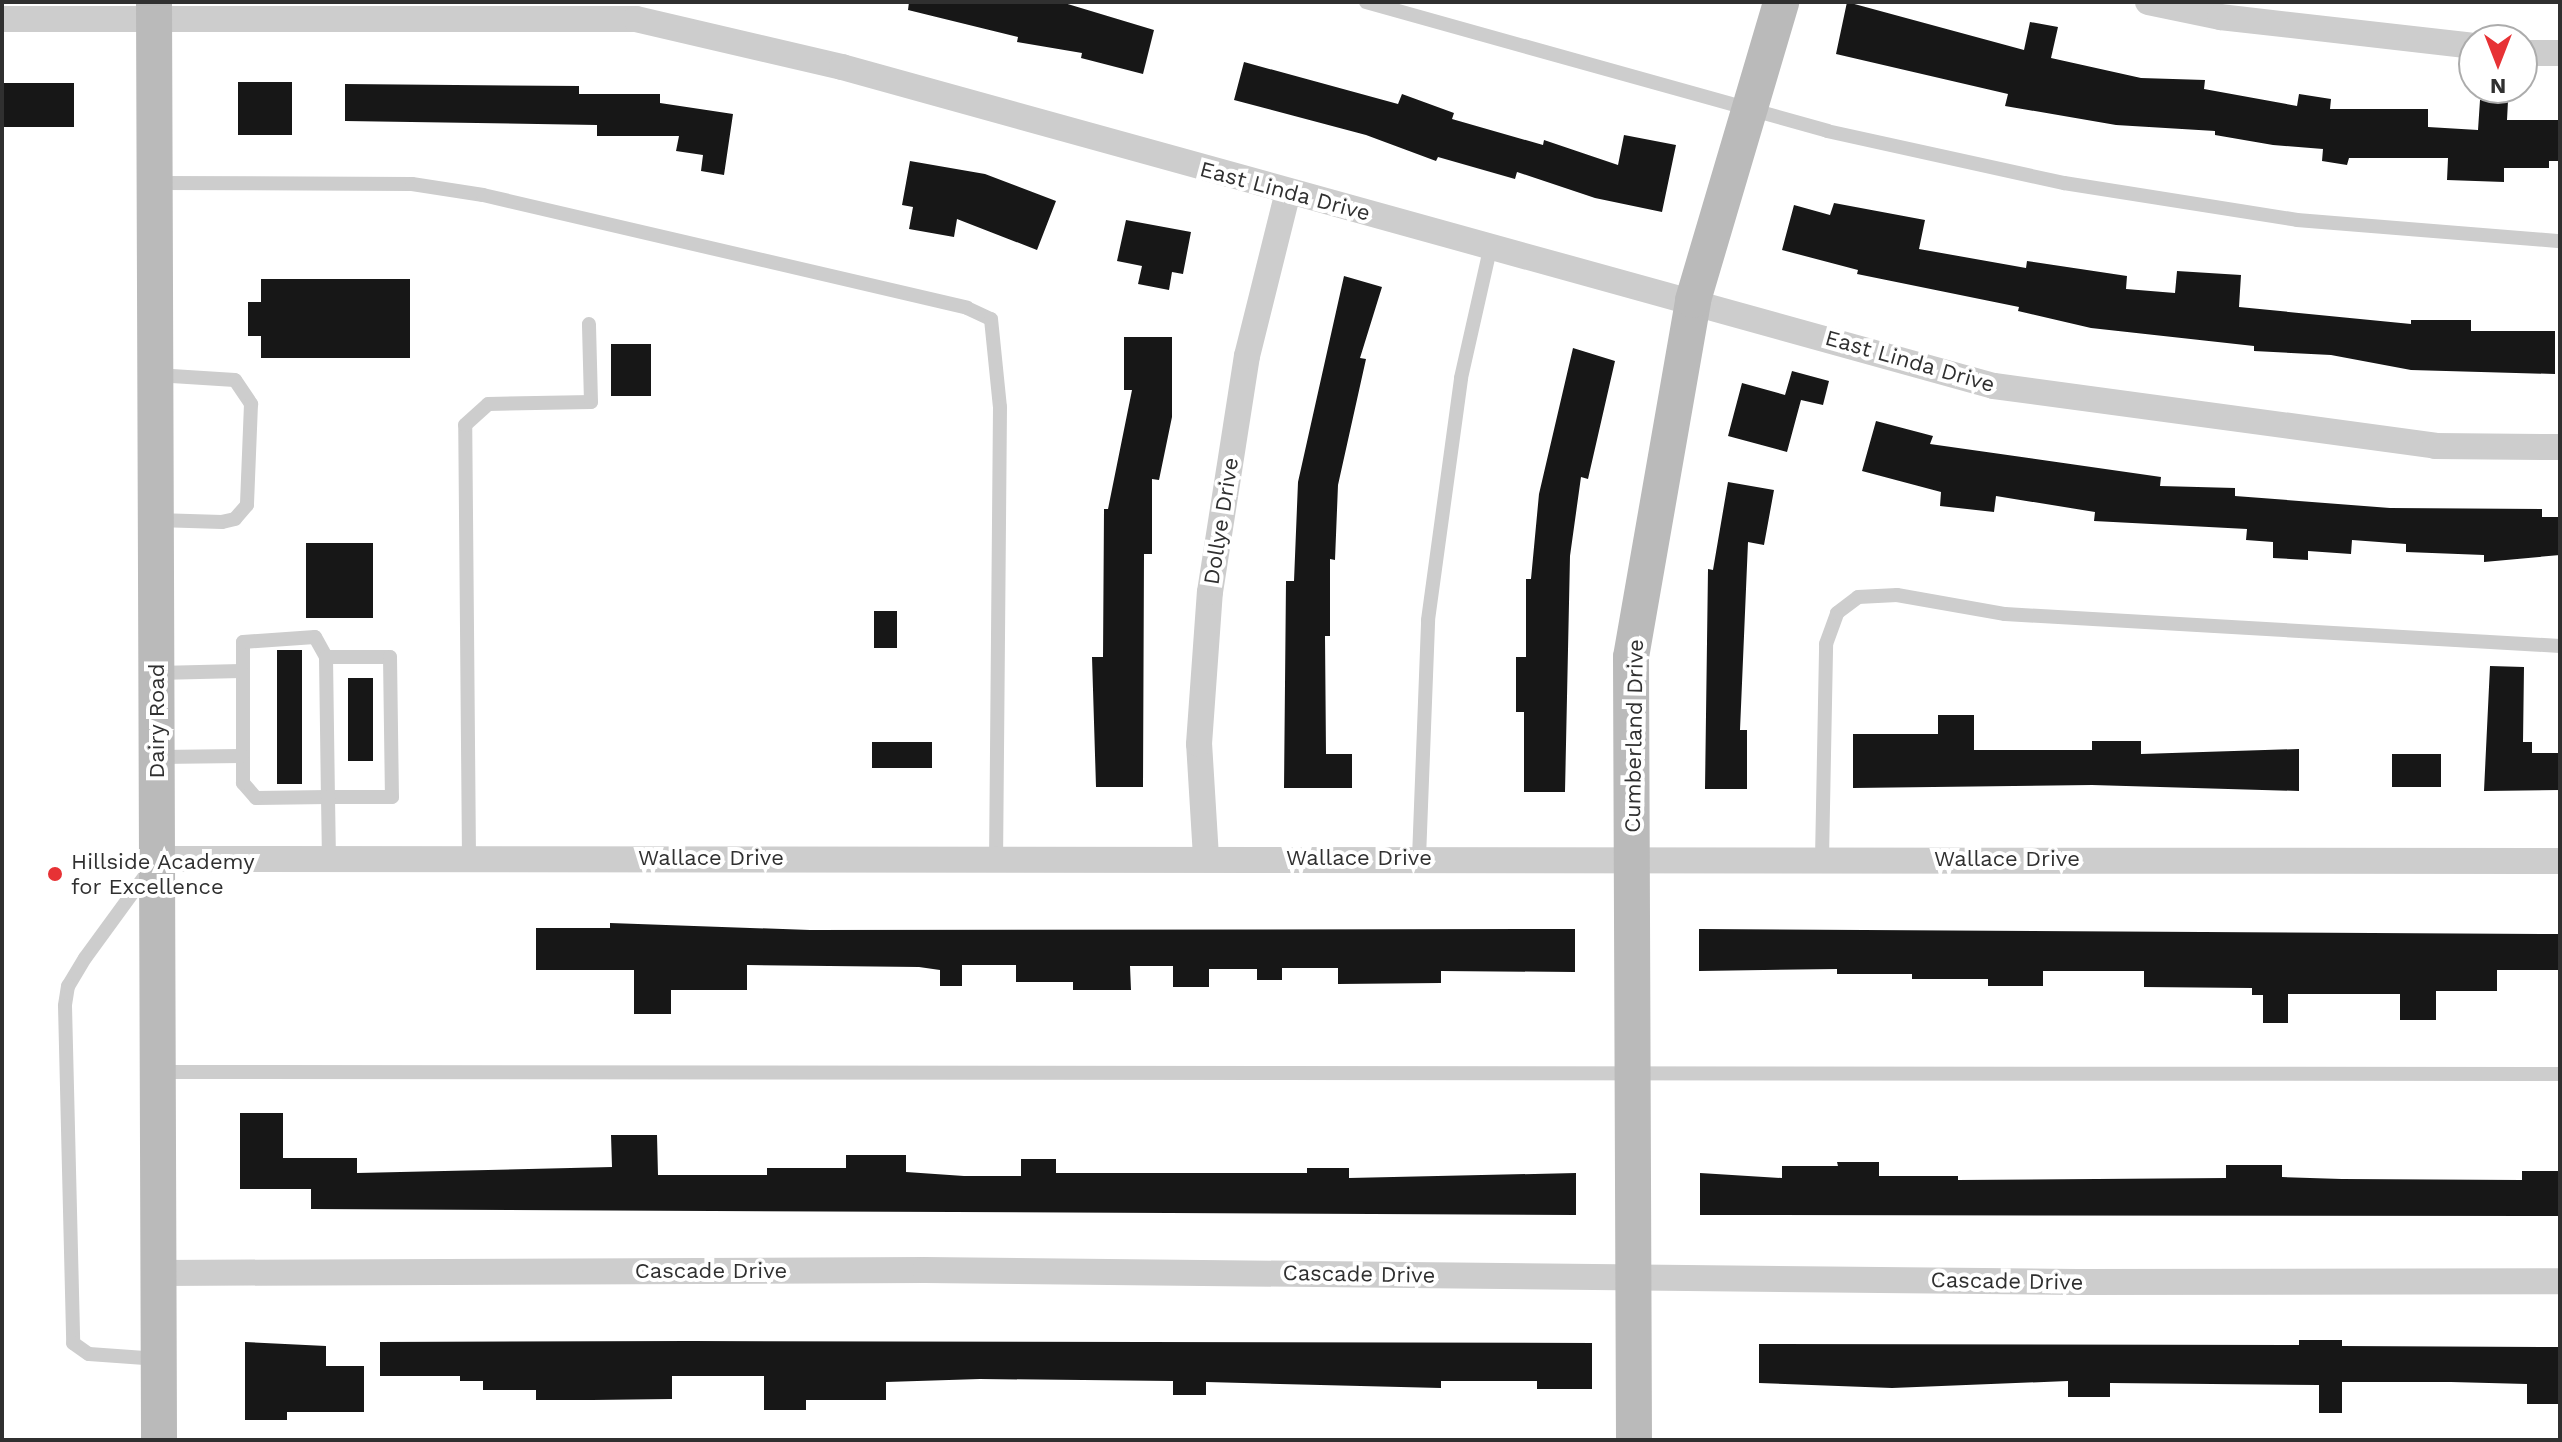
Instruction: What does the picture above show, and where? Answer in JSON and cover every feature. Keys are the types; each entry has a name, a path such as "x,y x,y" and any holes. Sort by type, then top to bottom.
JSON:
{"street":[{"name":"Cumberland Drive","path":"1634,1440 1631,657 1693,300 1781,2"},
{"path":"2148,2 2220,17 2458,44"},
{"name":"East Linda Drive","path":"2,19 154,9 636,19 842,67 1490,249 1693,300 1994,386 2435,446 2560,447"},
{"name":"Dairy Road","path":"154,9 159,1440"},
{"path":"2538,53 2560,53"},
{"name":"Dollye Drive","path":"1206,857 1199,744 1210,592 1247,356 1288,191"},
{"name":"Wallace Drive","path":"157,859 1206,857 2560,861"},
{"name":"Cascade Drive","path":"158,1273 925,1270 2560,1281"}],"lane":[{"path":"1366,2 1827,131 2080,186 2297,220 2560,241"},
{"path":"155,183 412,184 483,195 967,308 991,319 1000,407 996,858"},
{"path":"1419,858 1428,620 1461,378 1490,249"},
{"path":"469,858 465,425 488,404 591,402 589,324"},
{"path":"156,375 214,374 235,380 251,404 247,505 235,519 156,520"},
{"path":"1822,859 1826,644 1837,613 1858,597 1897,595 2021,615 2560,646"},
{"path":"326,657 390,657 392,797 328,797 256,798 243,783 242,756 241,671 248,638 315,637 326,657 328,797 329,858"},
{"path":"157,673 241,671"},
{"path":"157,757 242,756"},
{"path":"157,859 85,958 68,986 65,1006 73,1343 89,1354 159,1359"},
{"path":"158,1072 2560,1074"}],"building":[{"path":"909,2 1061,2 1154,30 1143,74 1081,58 1082,53 1017,42 1018,37 908,10"},
{"path":"1847,2 2024,50 2030,22 2058,27 2051,58 2141,78 2205,80 2204,89 2297,106 2299,94 2331,99 2330,109 2428,109 2428,127 2478,130 2480,104 2508,104 2507,120 2560,120 2560,161 2549,161 2549,168 2504,168 2504,182 2447,180 2448,158 2349,158 2347,165 2322,161 2323,149 2273,145 2215,135 2215,131 2116,125 2005,106 2008,94 1836,54"},
{"path":"1244,62 1398,104 1402,94 1454,113 1452,119 1543,145 1544,140 1618,165 1624,135 1676,145 1662,212 1595,198 1517,172 1515,179 1438,157 1436,161 1366,135 1234,100"},
{"path":"238,82 292,82 292,135 238,135"},
{"path":"2,83 74,83 74,127 2,127"},
{"path":"345,84 579,86 579,94 660,94 660,103 733,114 724,175 701,171 703,155 676,151 679,136 597,136 597,125 345,121"},
{"path":"910,161 985,174 1056,201 1037,250 957,219 954,237 909,229 913,207 902,205"},
{"path":"1834,203 1925,220 1919,249 2026,268 2027,261 2127,276 2126,289 2175,293 2177,271 2241,275 2239,307 2411,324 2411,320 2471,320 2471,331 2555,331 2555,374 2411,370 2331,355 2254,351 2254,346 2091,328 2018,311 2019,307 1857,274 1858,270 1782,250 1794,205 1830,215"},
{"path":"1126,220 1191,232 1183,274 1172,272 1169,290 1138,284 1142,266 1117,261"},
{"path":"1344,276 1382,287 1360,358 1366,359 1338,485 1335,560 1330,559 1330,636 1325,636 1326,754 1352,754 1352,788 1284,788 1286,581 1294,581 1298,482"},
{"path":"261,279 410,279 410,358 261,358 261,336 248,336 248,302 261,302"},
{"path":"1124,337 1172,337 1172,417 1159,480 1152,479 1152,554 1144,554 1143,787 1096,787 1092,657 1103,657 1104,509 1108,509 1132,390 1124,390"},
{"path":"611,344 651,344 651,396 611,396"},
{"path":"1573,348 1615,361 1588,479 1581,477 1570,556 1565,792 1524,792 1524,712 1516,712 1516,657 1526,657 1526,579 1531,579 1539,494"},
{"path":"1792,371 1829,381 1823,405 1801,400 1787,452 1728,436 1742,383 1785,395"},
{"path":"1876,421 1933,436 1930,444 2161,477 2160,486 2235,488 2235,496 2390,508 2542,509 2542,517 2560,517 2560,555 2484,562 2484,555 2406,552 2406,544 2352,540 2351,554 2308,551 2308,560 2273,558 2273,542 2246,540 2247,529 2094,521 2095,512 1996,496 1994,512 1940,506 1941,492 1862,471"},
{"path":"1728,482 1774,490 1764,545 1748,542 1740,730 1747,730 1747,789 1705,789 1708,569 1713,570"},
{"path":"306,543 373,543 373,618 306,618"},
{"path":"874,611 897,611 897,648 874,648"},
{"path":"277,650 302,650 302,784 277,784"},
{"path":"2490,666 2524,667 2523,742 2532,742 2532,753 2560,753 2560,790 2484,791"},
{"path":"348,678 373,678 373,761 348,761"},
{"path":"1938,715 1974,715 1974,750 2092,750 2092,741 2141,741 2141,754 2299,749 2299,791 2092,785 1853,788 1853,734 1938,734"},
{"path":"872,742 932,742 932,768 872,768"},
{"path":"2392,754 2441,754 2441,787 2392,787"},
{"path":"610,923 810,930 1575,929 1575,972 1441,971 1441,983 1338,984 1338,968 1282,968 1282,980 1257,980 1257,969 1209,969 1209,987 1173,987 1173,966 1130,966 1131,990 1073,990 1073,982 1016,982 1016,965 962,965 962,986 940,986 940,970 919,967 747,965 747,990 671,990 671,1014 634,1014 634,970 536,970 536,928 610,928"},
{"path":"1699,929 2560,934 2560,970 2497,970 2497,991 2436,991 2436,1020 2400,1020 2400,994 2288,994 2288,1023 2263,1023 2263,995 2252,995 2252,988 2144,987 2144,971 2043,971 2043,986 1988,986 1988,979 1912,979 1912,974 1837,974 1837,969 1699,971"},
{"path":"240,1113 283,1113 283,1158 357,1158 357,1173 612,1167 611,1135 657,1135 658,1175 767,1175 767,1168 846,1168 846,1155 906,1155 906,1172 964,1176 1021,1176 1021,1159 1056,1159 1056,1173 1307,1173 1307,1168 1349,1168 1349,1178 1576,1173 1576,1215 311,1209 311,1189 240,1189"},
{"path":"1837,1162 1879,1162 1879,1176 1958,1176 1958,1180 2226,1178 2226,1165 2282,1165 2282,1177 2342,1179 2522,1180 2522,1171 2560,1171 2560,1216 1700,1215 1700,1173 1782,1178 1782,1166 1838,1166"},
{"path":"2299,1340 2342,1340 2342,1346 2560,1347 2560,1404 2527,1404 2527,1384 2451,1382 2342,1382 2342,1413 2319,1413 2319,1385 2110,1383 2110,1397 2068,1397 2068,1381 1892,1388 1759,1383 1759,1344 2299,1345"},
{"path":"245,1342 326,1346 326,1366 364,1366 364,1412 287,1412 287,1420 245,1420"},
{"path":"380,1342 1592,1343 1592,1389 1537,1389 1537,1381 1441,1381 1441,1388 1206,1382 1206,1395 1173,1395 1173,1381 980,1379 886,1382 886,1400 806,1400 806,1410 764,1410 764,1376 672,1376 672,1399 536,1400 536,1390 483,1390 483,1381 460,1381 460,1376 380,1376"}],"place":[{"name":"Hillside Academy for Excellence","path":"55,874"}]}
